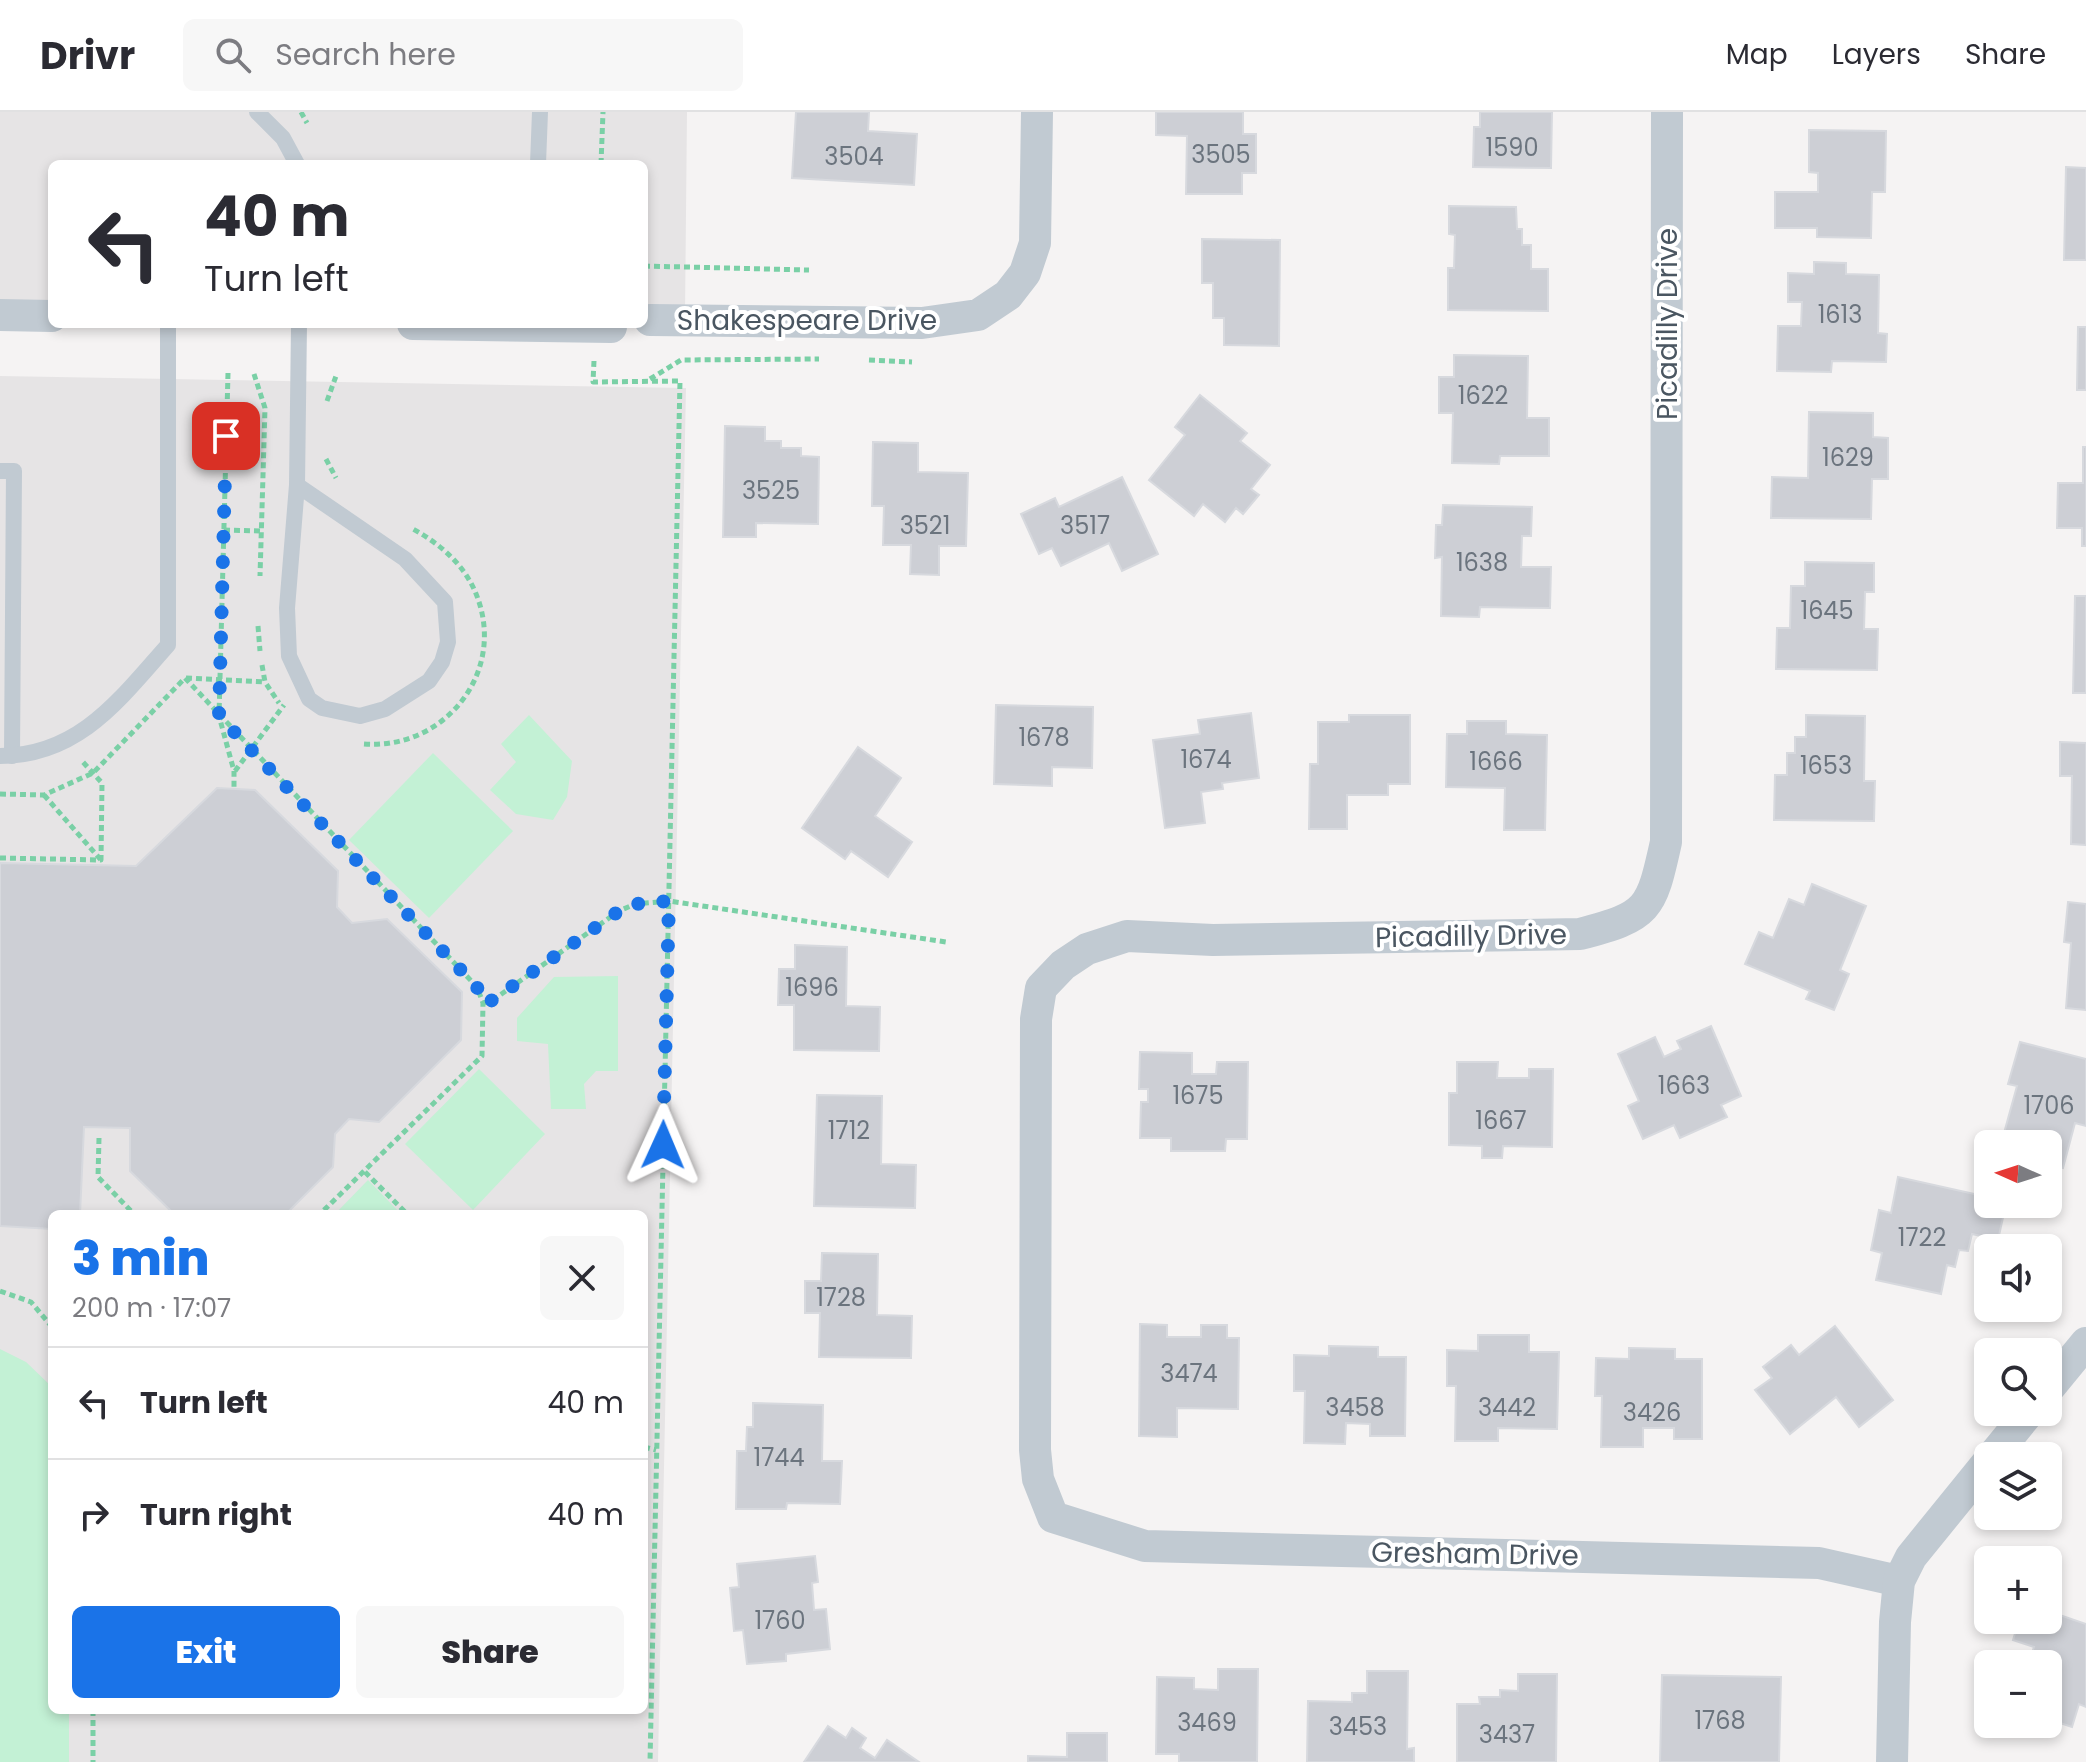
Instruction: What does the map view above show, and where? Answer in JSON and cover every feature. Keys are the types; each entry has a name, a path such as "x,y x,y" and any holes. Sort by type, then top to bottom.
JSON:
{"street":[{"name":"Shakespeare Drive","path":"650,320 922,323 978,315 1008,295 1025,273 1035,243 1037,112"},
{"name":"Picadilly Drive","path":"1053,1517 1038,1479 1035,1450 1036,1019 1041,988 1063,965 1087,949 1127,936 1213,940 1580,934 1615,925 1634,916 1654,894 1666,842 1667,112"},
{"path":"0,315 48,316"},
{"path":"2062,1372 2086,1343"},
{"path":"2004,1442 2018,1426"},
{"path":"1892,1762 1895,1622 1899,1581 1911,1557 1974,1479"},
{"name":"Gresham Drive","path":"1053,1517 1145,1546 1819,1563 1899,1581"}],"lane":[{"path":"257,112 283,138 295,160"},
{"path":"538,160 540,112"},
{"path":"0,471 14,471 6,756 66,743 110,710 168,645 168,328"},
{"path":"297,485 405,559 445,602 448,642 442,662 429,681 385,709 360,716 322,708 309,699 289,656 287,608 297,485 299,328"}],"path":[{"path":"601,160 603,112"},
{"path":"648,266 809,270"},
{"path":"648,381 681,360 825,359"},
{"path":"855,359 912,362"},
{"path":"228,373 219,716 234,771 234,789"},
{"path":"254,374 265,408 260,578"},
{"path":"325,405 336,376"},
{"path":"593,382 680,381 650,1762"},
{"path":"326,446 326,460 344,490"},
{"path":"356,743 383,745 425,734 455,710 476,679 485,642 479,599 462,569 439,544 412,528"},
{"path":"224,530 262,531"},
{"path":"258,625 265,682 282,708 294,717"},
{"path":"185,678 477,987 483,1003 482,1056 324,1210"},
{"path":"0,794 44,795 93,773 185,678 265,682"},
{"path":"234,771 252,751 299,683"},
{"path":"66,743 102,783 101,860"},
{"path":"44,795 101,860"},
{"path":"0,858 101,860"},
{"path":"483,1003 493,1000 619,911 635,904 669,901 946,942"},
{"path":"99,1138 98,1177 130,1210"},
{"path":"365,1172 403,1210"},
{"path":"0,1291 31,1302 48,1322"},
{"path":"648,1448 656,1450"},
{"path":"93,1714 93,1762"}],"shaded area":[{"path":"0,112 687,112 685,315 648,314 648,160 48,160 48,304 0,303"},
{"path":"0,376 686,388 658,1762 0,1762"}],"green space":[{"path":"529,715 572,761 567,797 553,820 516,814 490,790 516,762 501,744"},
{"path":"433,753 513,831 429,918 349,840"},
{"path":"618,976 618,1071 596,1071 584,1084 586,1109 551,1109 548,1044 517,1041 517,1018 554,977"},
{"path":"479,1069 545,1134 473,1210 405,1144"},
{"path":"368,1180 397,1210 339,1210"},
{"path":"0,1349 26,1362 48,1383 48,1714 69,1714 69,1762 0,1762"}],"building":[{"path":"796,112 869,112 868,131 917,134 914,185 792,178"},
{"path":"1156,112 1243,112 1243,134 1256,134 1256,173 1242,173 1242,194 1186,194 1187,136 1156,135"},
{"path":"1480,112 1552,112 1551,168 1473,167 1474,127 1480,127"},
{"path":"1809,130 1886,131 1885,192 1872,192 1871,238 1817,237 1817,228 1775,228 1775,192 1818,192 1818,173 1809,172"},
{"path":"2066,167 2086,168 2086,260 2064,260"},
{"path":"1449,206 1516,207 1517,229 1522,229 1522,245 1531,245 1531,269 1548,269 1548,311 1448,310 1448,268 1454,268 1455,235 1449,234"},
{"path":"1202,239 1280,240 1279,346 1224,345 1224,318 1213,318 1213,283 1202,283"},
{"path":"1814,262 1846,263 1846,274 1879,275 1878,333 1887,334 1886,362 1832,361 1831,372 1777,371 1778,326 1801,326 1802,302 1788,302 1788,273 1814,274"},
{"path":"2078,327 2086,327 2086,390 2077,390"},
{"path":"1454,355 1528,356 1527,418 1549,418 1549,456 1500,456 1499,464 1452,463 1453,413 1439,413 1439,377 1454,377"},
{"path":"1200,395 1247,433 1240,441 1270,465 1251,489 1259,495 1243,514 1236,508 1225,522 1203,504 1194,516 1149,480 1185,435 1175,427"},
{"path":"1809,412 1873,413 1873,437 1888,438 1888,479 1872,479 1871,519 1771,518 1772,477 1808,478"},
{"path":"725,426 765,427 765,441 781,441 781,448 801,448 801,456 819,457 818,524 756,523 756,537 723,537"},
{"path":"873,442 918,443 918,472 968,473 966,546 939,546 939,575 910,574 911,545 883,545 884,506 872,506"},
{"path":"2083,447 2086,447 2086,546 2082,546 2082,528 2057,528 2058,483 2083,483"},
{"path":"1122,477 1158,554 1122,571 1109,543 1061,566 1052,548 1039,554 1021,514 1055,498 1059,507"},
{"path":"1443,505 1532,507 1531,536 1522,536 1521,567 1551,567 1550,608 1480,607 1479,617 1441,616 1442,557 1435,558 1436,525 1442,525"},
{"path":"1805,562 1874,563 1874,592 1865,592 1864,629 1878,629 1877,670 1776,669 1777,628 1790,628 1791,586 1805,586"},
{"path":"2075,596 2086,596 2086,693 2073,693"},
{"path":"996,705 1093,707 1092,768 1052,767 1052,786 994,784"},
{"path":"1251,713 1259,778 1222,783 1223,789 1201,792 1205,823 1165,828 1153,740 1200,734 1198,720"},
{"path":"1349,715 1410,715 1410,784 1388,784 1388,795 1347,795 1347,829 1309,829 1310,764 1318,764 1318,722 1349,722"},
{"path":"1806,715 1865,716 1864,781 1875,781 1874,821 1774,820 1775,775 1787,775 1787,753 1795,753 1795,737 1806,737"},
{"path":"1467,721 1506,721 1506,734 1547,735 1545,830 1504,830 1505,788 1446,787 1447,734 1467,734"},
{"path":"2060,742 2086,743 2086,845 2071,844 2072,776 2060,776"},
{"path":"858,747 901,778 875,816 912,842 888,877 851,851 845,859 802,828"},
{"path":"217,788 255,790 338,871 337,907 352,923 387,919 462,992 461,1040 379,1122 349,1119 335,1134 333,1167 290,1210 170,1210 130,1171 130,1128 84,1127 80,1210 48,1210 48,1229 0,1226 0,863 136,866"},
{"path":"1812,884 1866,906 1840,970 1849,974 1834,1010 1806,999 1810,991 1745,964 1759,932 1773,938 1789,899 1804,905"},
{"path":"2068,902 2086,904 2086,1010 2066,1008 2071,943 2064,942"},
{"path":"795,945 847,947 846,1006 880,1007 879,1051 794,1050 794,1005 778,1005 779,969 795,969"},
{"path":"1711,1026 1741,1096 1721,1105 1727,1117 1680,1138 1674,1125 1643,1139 1628,1106 1639,1101 1618,1054 1655,1037 1664,1057 1681,1049 1677,1041"},
{"path":"2020,1042 2086,1059 2086,1126 2075,1123 2063,1168 2062,1130 2005,1130 2017,1086 2008,1084"},
{"path":"1140,1052 1192,1053 1192,1074 1216,1074 1217,1062 1248,1062 1247,1139 1226,1139 1225,1151 1171,1151 1171,1138 1140,1138 1141,1102 1148,1102 1148,1089 1139,1089"},
{"path":"1457,1062 1498,1062 1497,1078 1529,1078 1529,1069 1553,1069 1552,1147 1503,1146 1502,1158 1482,1158 1482,1146 1449,1145 1449,1093 1457,1093"},
{"path":"817,1095 882,1096 881,1164 916,1165 915,1208 814,1206"},
{"path":"1898,1177 1974,1194 1974,1218 2003,1218 1999,1234 1972,1234 1968,1251 1959,1250 1955,1267 1947,1265 1941,1294 1876,1280 1882,1253 1871,1250 1879,1210 1891,1213"},
{"path":"822,1253 878,1254 877,1315 912,1316 911,1358 819,1357 820,1313 805,1313 805,1281 821,1281"},
{"path":"1140,1324 1167,1325 1167,1337 1201,1337 1201,1325 1227,1325 1227,1338 1239,1338 1238,1409 1177,1408 1177,1437 1139,1436"},
{"path":"1835,1326 1893,1400 1859,1427 1836,1397 1790,1434 1755,1390 1772,1378 1763,1367 1791,1345 1799,1355"},
{"path":"1478,1335 1529,1335 1529,1352 1559,1352 1557,1429 1498,1428 1498,1441 1455,1441 1456,1386 1447,1386 1447,1350 1478,1351"},
{"path":"1329,1346 1378,1347 1378,1357 1406,1357 1405,1436 1370,1436 1370,1424 1346,1423 1345,1444 1304,1443 1305,1391 1294,1391 1294,1355 1329,1356"},
{"path":"1629,1348 1675,1349 1675,1359 1702,1359 1702,1439 1674,1439 1674,1428 1643,1428 1643,1447 1601,1447 1602,1396 1595,1396 1596,1358 1629,1359"},
{"path":"753,1403 823,1405 822,1461 842,1461 840,1504 787,1503 786,1509 736,1509 737,1451 746,1451 747,1427 753,1427"},
{"path":"815,1556 818,1582 812,1583 814,1610 826,1609 830,1649 786,1654 786,1661 747,1664 743,1630 734,1631 730,1588 739,1587 737,1564"},
{"path":"2062,1616 2086,1624 2086,1707 2079,1704 2072,1727 2062,1724 2062,1650 2033,1650 2034,1647 2013,1640 2015,1634 2062,1634"},
{"path":"1218,1669 1258,1669 1257,1762 1179,1762 1179,1754 1156,1754 1157,1677 1194,1678 1194,1689 1218,1690"},
{"path":"1367,1671 1408,1671 1407,1749 1414,1748 1414,1762 1307,1762 1308,1701 1352,1702 1352,1693 1367,1693"},
{"path":"1518,1674 1557,1674 1556,1762 1457,1762 1457,1704 1480,1704 1479,1697 1500,1697 1500,1690 1518,1691"},
{"path":"1662,1675 1781,1677 1779,1762 1660,1762"},
{"path":"828,1726 846,1738 852,1728 866,1738 860,1748 875,1758 887,1740 919,1762 804,1762"},
{"path":"1067,1733 1107,1733 1107,1762 1028,1762 1028,1756 1067,1757"}],"route":[{"path":"226,436 219,716 477,987 483,1003 493,1000 619,911 649,901 669,901 663,1145"}]}
